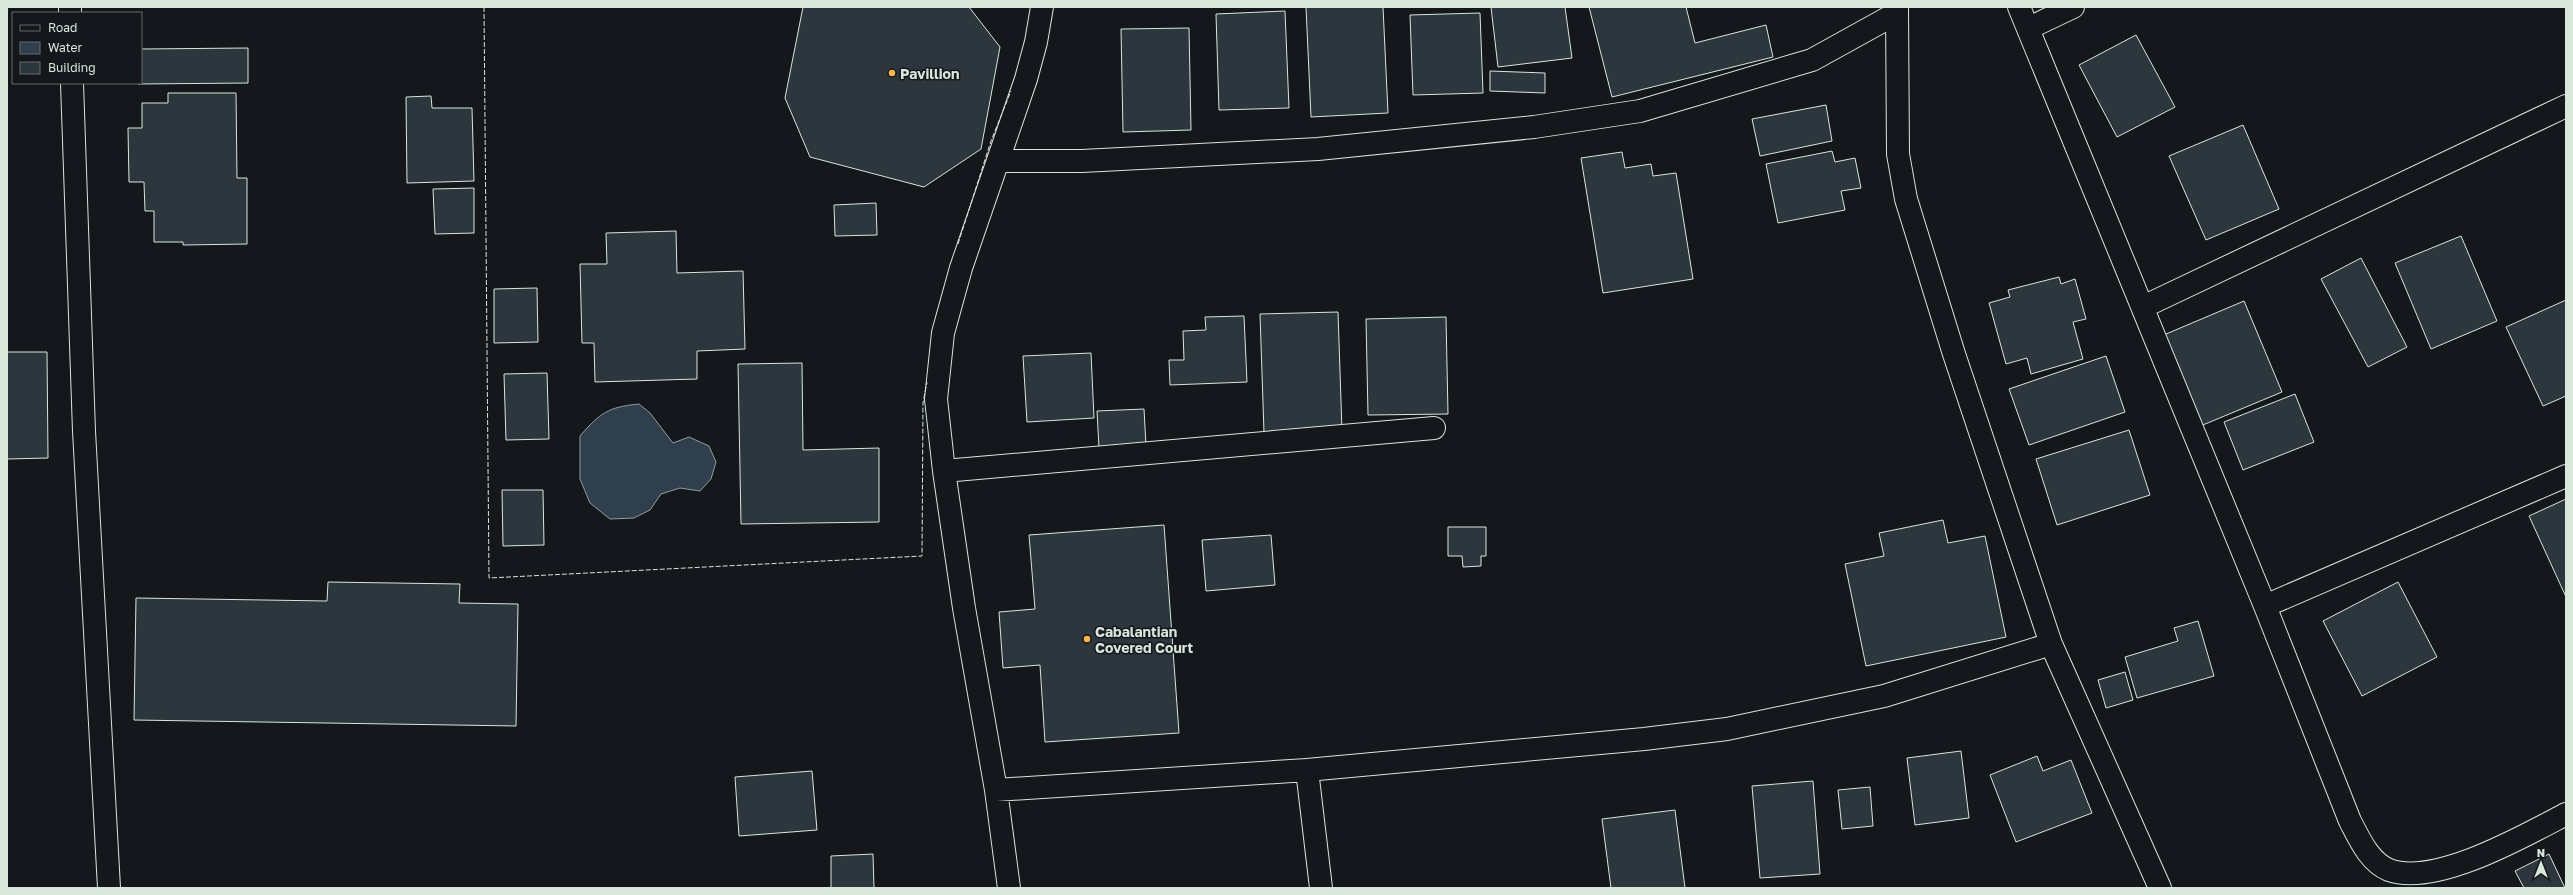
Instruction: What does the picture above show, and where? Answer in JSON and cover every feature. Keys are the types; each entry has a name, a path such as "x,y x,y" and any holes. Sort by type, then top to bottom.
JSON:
{"street":[{"path":"1009,888 996,790 964,608 944,471 936,399 943,333 961,268 1026,79 1036,42 1042,7"},
{"path":"2019,7 2029,28 2143,307 2198,448 2265,606 2350,821 2367,852 2388,870 2414,874 2446,869 2494,849 2566,814"},
{"path":"2029,28 2073,7"},
{"path":"999,161 1082,161 1318,149 1534,127 1640,111 1812,60 1897,10"},
{"path":"1897,10 1898,154 1906,199 1954,354 2051,644 2160,888"},
{"path":"72,84 84,431 109,888"},
{"path":"2143,307 2566,106"},
{"path":"944,471 1434,428"},
{"path":"2265,606 2566,476"},
{"path":"996,790 1308,770 1644,739 1728,729 1884,696 2051,644"},
{"path":"1308,770 1321,888"}],"water":[{"path":"639,404 650,413 673,443 689,437 709,446 716,462 711,479 700,491 680,488 661,494 650,510 634,518 610,519 590,503 580,479 580,436 605,412 628,405"}],"building":[{"name":"Pavillion","path":"803,7 969,7 1000,47 981,149 924,187 810,157 785,98"},
{"path":"1306,7 1383,7 1388,113 1311,117"},
{"path":"1491,7 1565,7 1572,58 1498,67"},
{"path":"1589,7 1686,7 1695,43 1766,25 1773,57 1612,97"},
{"path":"1285,11 1289,108 1219,110 1216,14"},
{"path":"1480,13 1483,93 1413,95 1410,15"},
{"path":"1189,28 1191,130 1123,132 1121,29"},
{"path":"2136,35 2175,107 2117,137 2079,65"},
{"path":"248,48 248,83 142,84 142,49"},
{"path":"1490,71 1545,73 1545,93 1490,91"},
{"path":"168,93 236,93 237,178 247,178 247,244 183,245 183,242 154,242 154,211 145,211 144,182 129,182 128,128 142,128 142,103 168,103"},
{"path":"431,96 432,108 472,108 474,181 407,183 406,97"},
{"path":"1826,105 1832,141 1760,156 1752,119"},
{"path":"2243,125 2279,209 2206,240 2169,156"},
{"path":"1832,151 1835,162 1855,158 1861,188 1841,191 1845,210 1778,223 1766,164"},
{"path":"1622,152 1625,168 1651,164 1653,176 1676,173 1693,279 1603,293 1581,158"},
{"path":"474,188 474,233 435,234 433,189"},
{"path":"876,203 877,235 835,236 834,205"},
{"path":"676,231 677,273 743,271 745,349 697,351 697,379 595,382 594,343 582,343 580,264 607,264 606,233"},
{"path":"2461,236 2497,321 2431,349 2395,263"},
{"path":"2361,258 2407,347 2368,367 2321,279"},
{"path":"2059,277 2061,284 2075,279 2086,319 2073,322 2083,359 2031,374 2027,358 2006,364 1989,303 2010,297 2008,290"},
{"path":"537,288 538,342 494,343 494,289"},
{"path":"2566,300 2566,396 2543,406 2506,327"},
{"path":"2244,301 2282,392 2198,427 2159,337"},
{"path":"1338,312 1342,431 1264,433 1260,314"},
{"path":"1244,316 1247,382 1170,385 1169,360 1184,360 1183,331 1206,330 1205,317"},
{"path":"1446,317 1448,414 1368,415 1366,319"},
{"path":"7,352 47,352 48,458 7,459"},
{"path":"1091,353 1094,418 1027,422 1023,356"},
{"path":"2106,356 2125,412 2029,445 2009,389"},
{"path":"802,363 803,450 879,448 879,522 741,524 738,364"},
{"path":"547,373 549,439 506,440 504,374"},
{"path":"2295,394 2314,442 2243,470 2224,422"},
{"path":"1144,409 1146,446 1099,448 1097,411"},
{"path":"2129,430 2150,495 2057,525 2036,459"},
{"path":"502,490 543,490 544,545 503,546"},
{"path":"2566,499 2566,597 2529,516"},
{"path":"1943,520 1948,543 1985,536 2006,637 1866,666 1845,564 1884,556 1879,533"},
{"name":"Cabalantian Covered Court","path":"1164,525 1179,733 1045,742 1040,665 1003,668 999,612 1035,609 1029,535"},
{"path":"1448,527 1486,527 1486,556 1481,556 1481,566 1463,567 1462,556 1448,556"},
{"path":"1271,535 1275,585 1206,591 1202,540"},
{"path":"328,582 460,584 459,603 518,604 516,726 134,720 136,598 327,601"},
{"path":"2398,582 2437,657 2362,696 2323,621"},
{"path":"2198,621 2214,676 2137,698 2125,657 2178,641 2174,628"},
{"path":"2125,672 2133,700 2106,708 2098,680"},
{"path":"1961,751 1969,818 1915,825 1907,758"},
{"path":"2037,756 2043,771 2071,760 2092,813 2016,842 1990,775"},
{"path":"812,771 817,830 739,836 735,777"},
{"path":"1813,781 1820,874 1760,878 1752,786"},
{"path":"1870,787 1873,826 1842,829 1838,790"},
{"path":"1675,810 1685,888 1611,888 1602,819"},
{"path":"873,854 874,888 831,888 831,856"},
{"path":"2549,854 2565,888 2524,888 2515,871"}],"fence":[{"path":"484,7 489,578 922,556 923,403 927,382"},
{"path":"958,244 991,141 1011,91"}],"place":[{"name":"Pavillion","path":"892,73"},
{"name":"Cabalantian Covered Court","path":"1087,639"}]}
